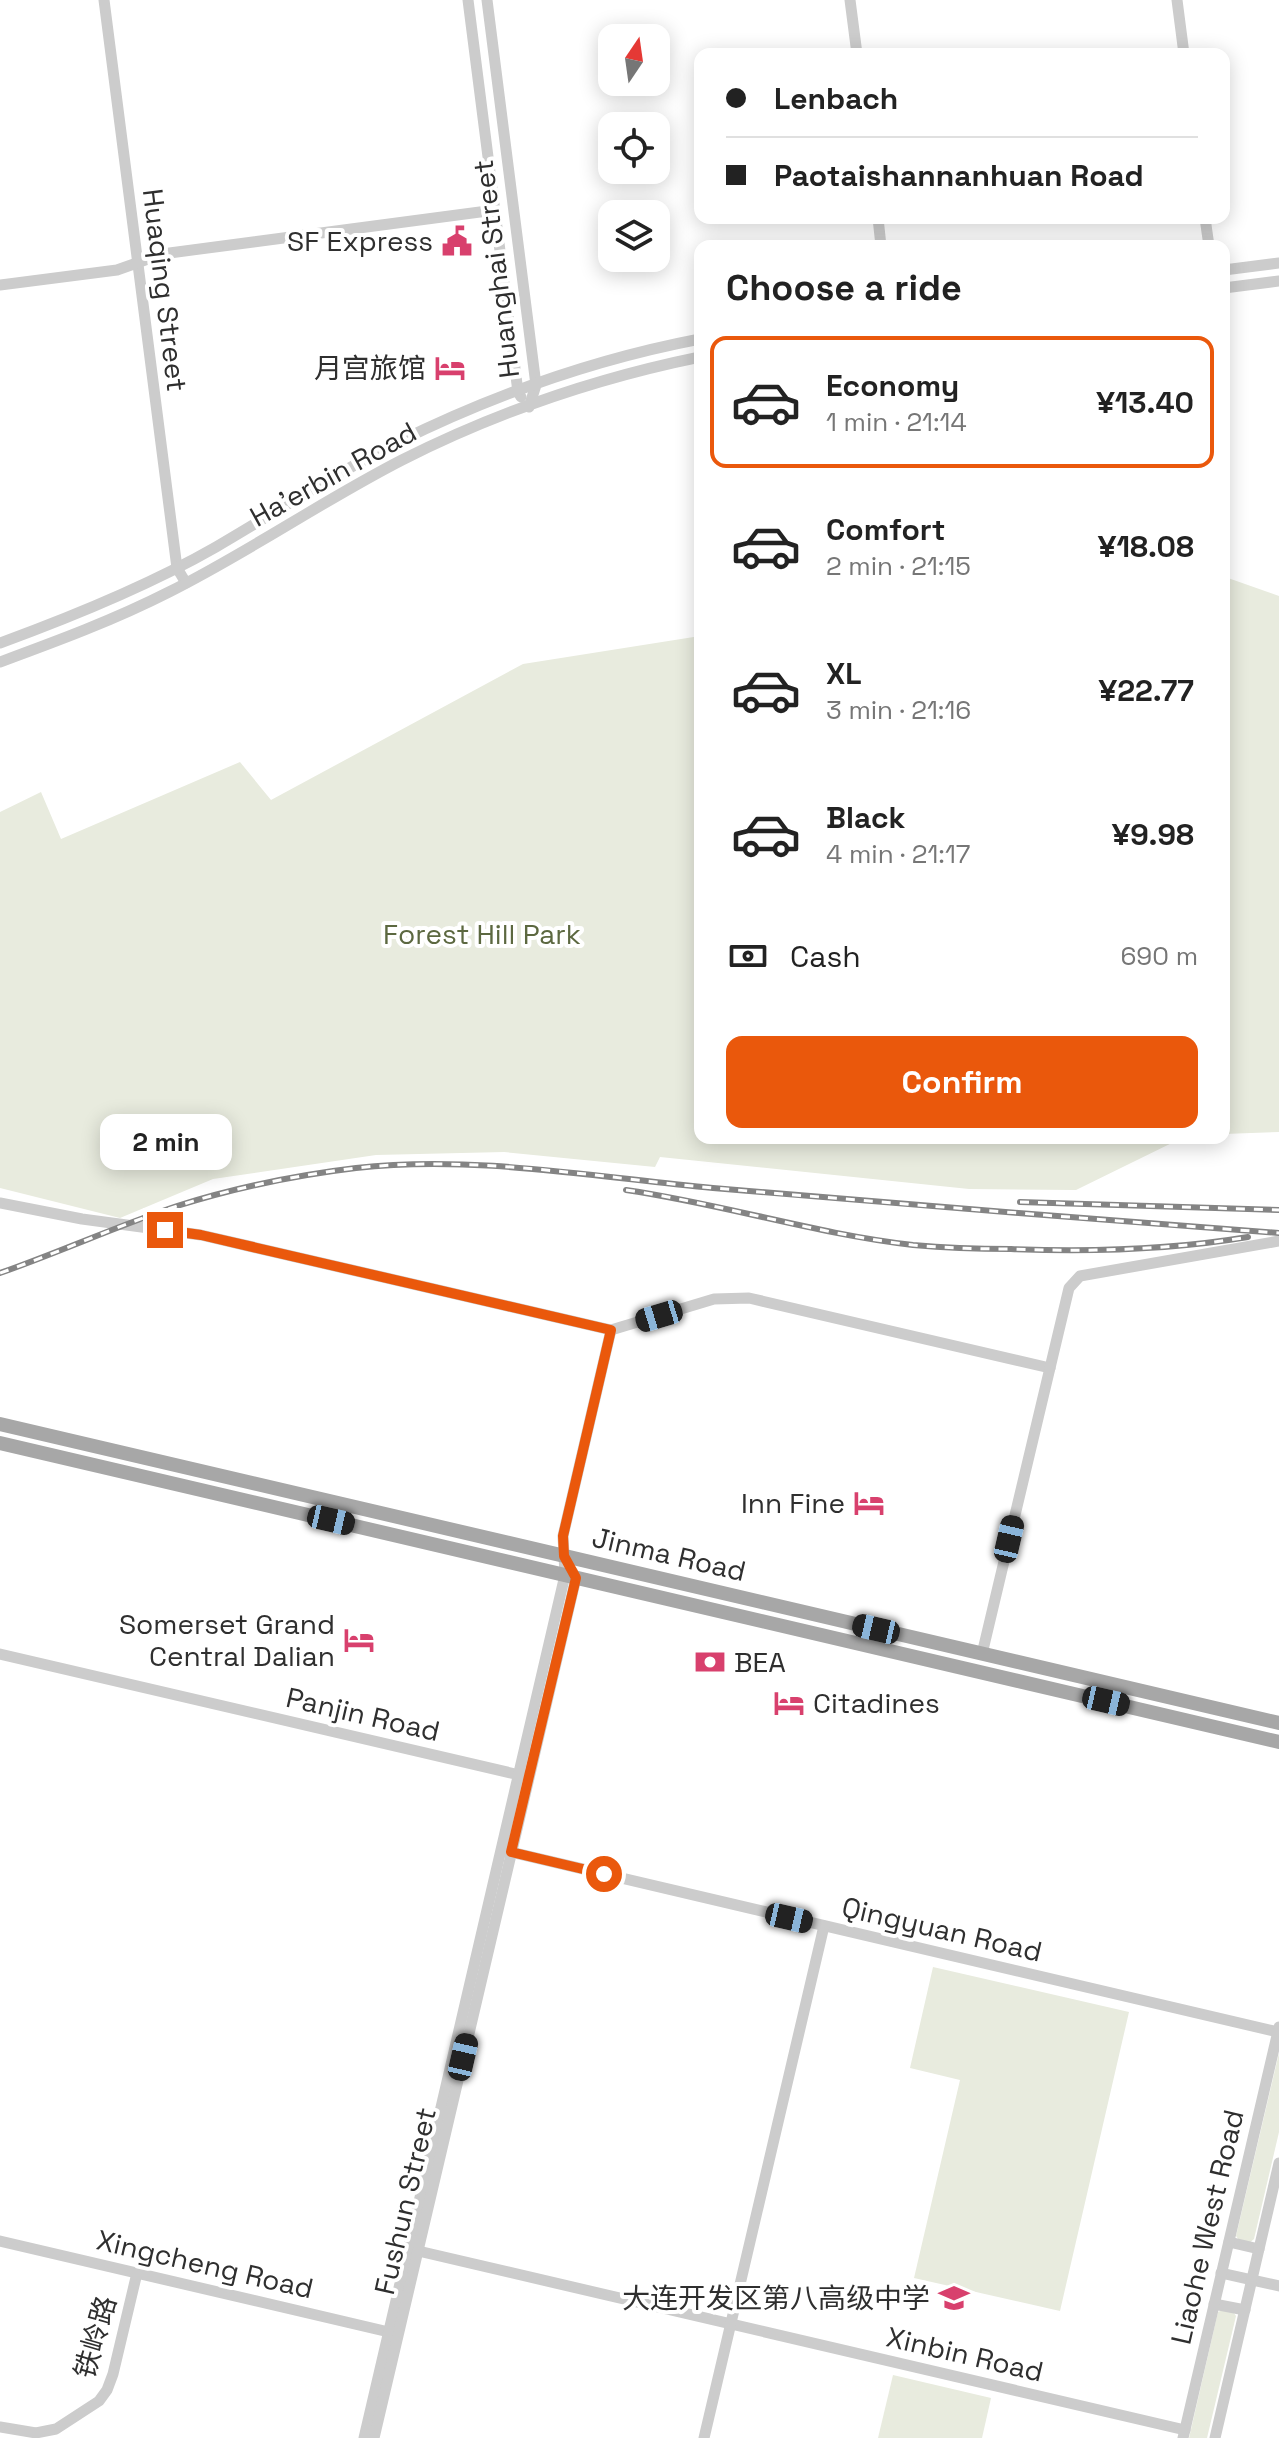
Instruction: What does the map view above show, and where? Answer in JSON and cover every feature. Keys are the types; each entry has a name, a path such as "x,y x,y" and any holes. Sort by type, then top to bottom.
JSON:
{"main road":[{"name":"Jinma Road","path":"0,1424 1257,1718 1279,1720"},
{"name":"Jinma Road","path":"0,1443 1279,1742"},
{"path":"1252,1736 1279,1749"}],"street":[{"name":"Huaqing Street","path":"104,0 177,568 186,583"},
{"name":"Huanghai Street","path":"468,0 518,392 529,407"},
{"name":"Huanghai Street","path":"487,0 536,385 529,407"},
{"path":"850,0 856,48"},
{"path":"1177,0 1183,48"},
{"path":"0,285 117,270 162,254 495,210"},
{"path":"1230,269 1279,263"},
{"path":"1230,287 1279,281"},
{"name":"Ha'erbin Road","path":"0,643 94,607 177,568 370,456 444,421 536,385 629,356 694,340"},
{"name":"Ha'erbin Road","path":"0,662 64,639 186,583 353,486 451,437 618,377 694,358"},
{"path":"0,1203 82,1219 201,1235 611,1330 714,1299 749,1298 1050,1368"},
{"path":"982,1654 1069,1288 1080,1276 1279,1241"},
{"name":"Fushun Street","path":"374,2438 394,2333 570,1576 564,1556 563,1536 611,1330"},
{"name":"Panjin Road","path":"0,1654 524,1776"},
{"name":"Qingyuan Road","path":"506,1851 1278,2030"},
{"path":"704,2438 824,1926"},
{"name":"Liaohe West Road","path":"1184,2434 1278,2030"},
{"name":"Liaohe West Road","path":"1215,2438 1279,2163"},
{"name":"Xingcheng Road","path":"0,2241 394,2333"},
{"path":"1229,2242 1259,2249"},
{"name":"Xinbin Road","path":"413,2250 1184,2434"},
{"name":"铁岭路","path":"0,2427 36,2433 56,2429 99,2401 113,2374 137,2273"},
{"path":"1221,2273 1279,2286"},
{"path":"1214,2304 1245,2310"},
{"name":"Fushun Street","path":"364,2438 394,2333"}],"green space":[{"path":"1230,579 1279,596 1279,1132 1230,1134"},
{"name":"Forest Hill Park","path":"694,637 694,1144 1170,1144 1076,1190 969,1189 660,1157 655,1167 504,1152 376,1155 213,1179 120,1218 0,1188 0,812 41,792 61,839 240,762 271,800 523,664"},
{"path":"933,1967 1129,2012 1060,2311 914,2278 960,2080 910,2068"},
{"path":"1279,2053 1279,2132 1254,2239 1247,2245 1236,2236"},
{"path":"1232,2310 1236,2316 1207,2438 1189,2438 1218,2312"},
{"path":"893,2375 991,2398 982,2438 878,2438"}],"railway":[{"path":"0,1273 177,1206 221,1193 311,1174 401,1165 535,1169 713,1188 1279,1233"},
{"path":"626,1190 841,1234 925,1246 1100,1250 1189,1245 1248,1237"},
{"path":"1020,1202 1279,1210"}],"place":[{"name":"SF Express","path":"457,241"},
{"name":"月宫旅馆","path":"450,368"},
{"name":"Inn Fine","path":"869,1503"},
{"name":"Somerset Grand Central Dalian","path":"359,1640"},
{"name":"BEA","path":"710,1662"},
{"name":"Citadines","path":"789,1703"},
{"name":"大连开发区第八高级中学","path":"954,2298"}],"route":[{"path":"165,1230 201,1235 611,1330 563,1536 564,1556 576,1578 511,1852 604,1874"}]}
